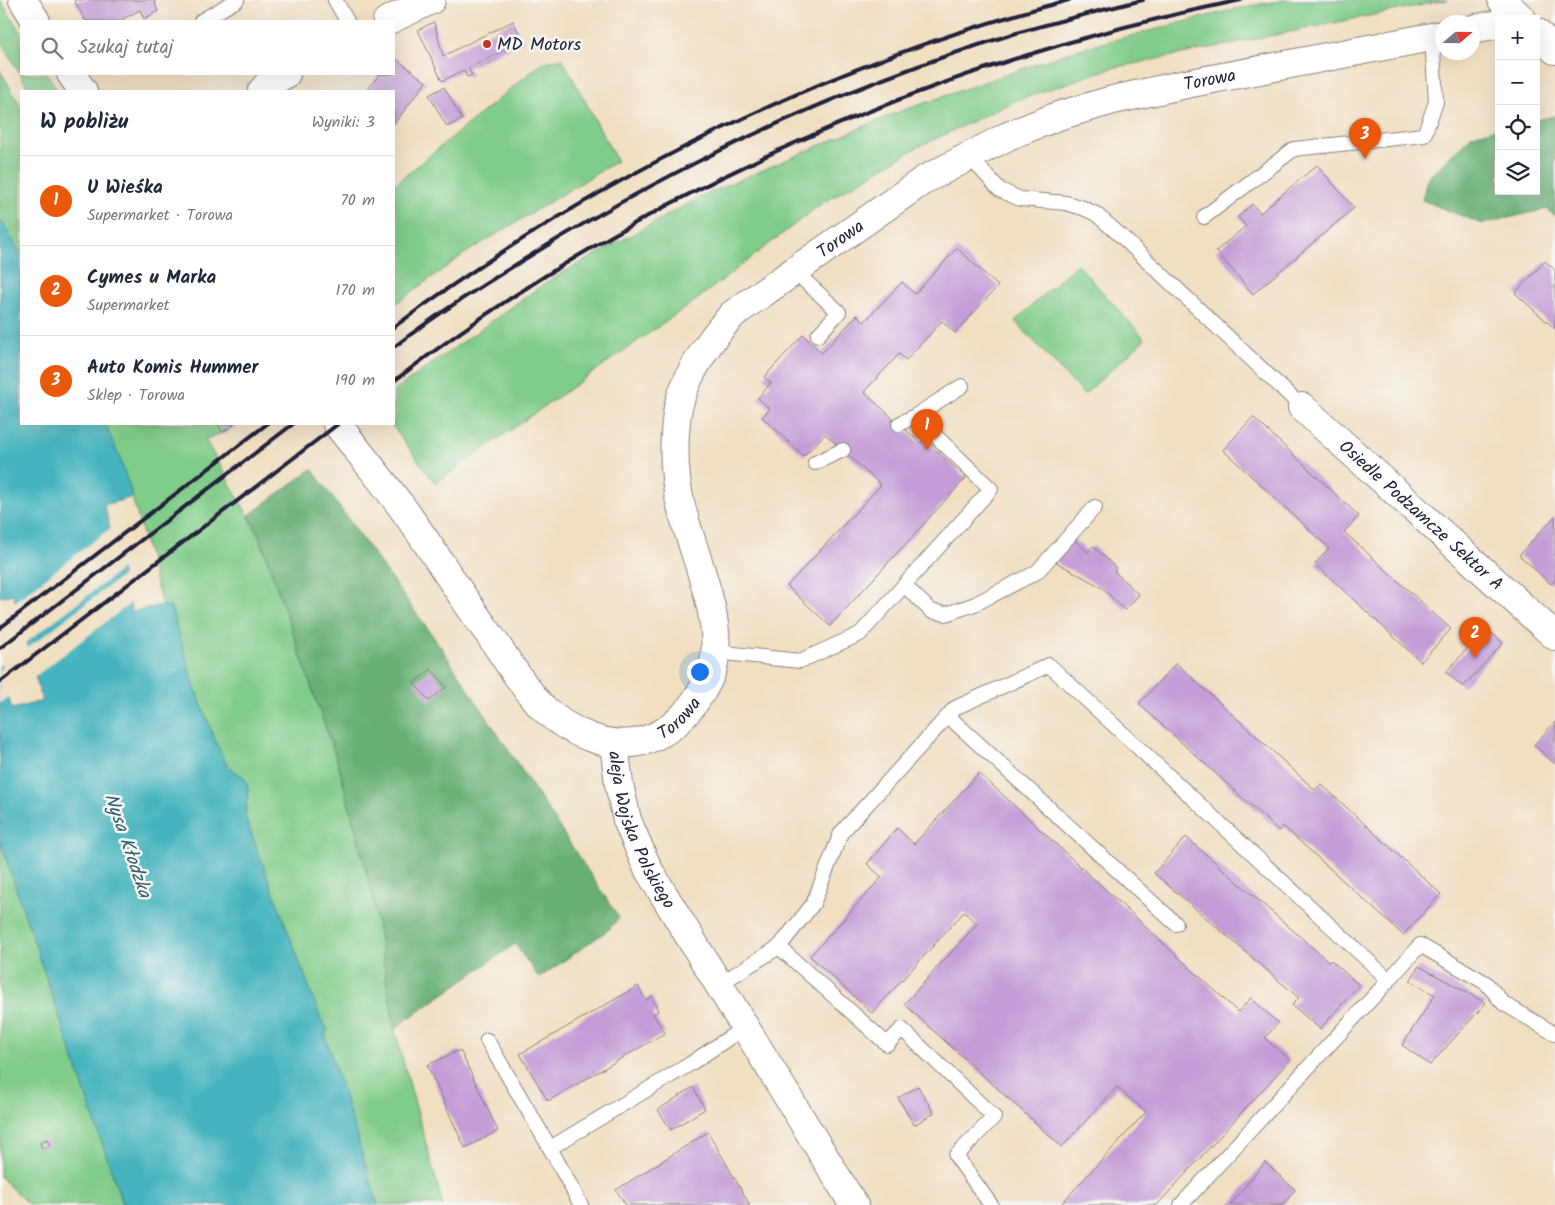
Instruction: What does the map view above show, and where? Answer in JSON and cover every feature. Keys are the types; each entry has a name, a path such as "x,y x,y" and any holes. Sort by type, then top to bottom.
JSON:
{"street":[{"path":"23,0 35,20"},
{"path":"389,20 431,0"},
{"path":"1480,26 1495,21"},
{"name":"Torowa","path":"614,744 649,739 663,734 683,719 703,689 713,666 716,638 712,613 678,492 674,469 676,418 680,400 693,372 713,335 732,314 924,180 1008,136 1058,116 1113,100 1435,36"},
{"path":"1540,36 1555,50"},
{"path":"72,75 82,90"},
{"path":"263,90 269,83 284,75"},
{"name":"Osiedle Podzamcze Sektor A","path":"1302,407 1548,630"},
{"name":"aleja Wojska Polskiego","path":"338,425 401,506 468,605 541,706 561,723 584,735 614,744 619,784 627,820 648,869 854,1205"}],"lane":[{"path":"203,20 237,0"},
{"path":"335,0 346,20"},
{"path":"1204,217 1294,149 1424,135 1436,102 1437,60"},
{"path":"969,156 1000,190 1020,199 1066,203 1096,214 1302,407"},
{"path":"793,270 839,312 818,335"},
{"path":"899,424 962,386"},
{"path":"714,652 800,661 860,634 991,489 915,416"},
{"path":"815,464 843,450"},
{"path":"905,586 931,611 946,614 975,604 1037,572 1095,507"},
{"path":"718,985 779,948 813,904 841,833 955,708 1049,665 1389,980"},
{"path":"948,716 1176,924"},
{"path":"1181,1205 1420,945 1486,983 1503,1003 1555,1034"},
{"path":"779,948 888,1044 902,1029 994,1117 956,1156 991,1205"},
{"path":"550,1148 690,1064 745,1027"},
{"path":"487,1040 581,1205"}],"green space":[{"path":"0,0 20,31 20,74 0,40"},
{"path":"1284,0 1447,0 1108,69 1015,101 916,148 821,204 695,301 435,483 392,425 395,425 395,390 548,281 702,196 893,114 1079,49 1239,8"},
{"path":"562,58 617,161 464,254 395,304 395,184 542,63"},
{"path":"0,70 20,105 20,253 0,218"},
{"path":"21,75 48,75 57,90 29,90"},
{"path":"1555,116 1555,216 1547,209 1482,224 1422,200 1427,179 1472,135 1495,129 1495,195 1540,195 1540,119"},
{"path":"1077,264 1145,339 1084,395 1015,321"},
{"path":"105,425 236,425 226,432 205,439 258,533 338,763 372,893 395,1031 443,1205 378,1205 325,1035 328,1030 321,1019 245,817 248,788 244,777 228,767 216,743 195,688 171,608 162,605 130,491"},
{"path":"312,469 440,646 619,918 608,930 539,978 515,944 402,1023 395,1031 372,893 338,763 258,533 249,515"},
{"path":"0,841 123,1205 29,1205 0,1177"}],"water":[{"name":"Nysa Kłodzka","path":"0,218 20,253 20,425 105,425 119,456 133,497 104,505 132,612 162,605 171,608 195,688 216,743 228,767 244,777 248,788 245,817 321,1019 328,1030 325,1035 378,1205 123,1205 0,841 0,665 12,709 42,701 13,594 0,597"}],"pier":[{"path":"112,527 123,568 24,644 13,603"},
{"path":"125,574 132,602 33,678 25,650"},
{"path":"3,667 11,695 0,703 0,669"}],"building":[{"path":"74,0 157,0 154,1 158,11 144,19 140,10 121,20 85,20"},
{"path":"513,21 523,41 468,68 472,75 467,77 464,70 442,81 418,30 434,22 443,56"},
{"path":"395,58 426,82 395,123 395,90 367,90 379,75 395,75"},
{"path":"444,87 462,119 447,127 429,95"},
{"path":"1317,165 1354,208 1253,294 1216,251 1246,226 1238,217 1252,204 1260,213"},
{"path":"957,248 998,286 955,333 942,321 906,360 899,354 864,392 920,443 924,439 966,478 830,626 787,586 881,485 825,434 804,456 762,417 770,409 758,398 771,383 764,377 803,335 822,353 857,315 864,322 902,282 915,294"},
{"path":"1545,261 1555,270 1555,329 1515,293"},
{"path":"1253,417 1359,516 1344,532 1451,629 1421,662 1315,564 1329,548 1223,450"},
{"path":"218,425 234,425 222,432"},
{"path":"1555,516 1555,580 1551,584 1519,555"},
{"path":"1073,539 1088,552 1093,546 1115,567 1115,572 1139,595 1125,610 1101,587 1056,562"},
{"path":"1486,628 1503,643 1463,687 1446,672"},
{"path":"1176,663 1315,790 1321,784 1441,894 1403,935 1283,826 1279,831 1139,704"},
{"path":"431,669 446,687 429,701 414,683"},
{"path":"1555,722 1555,764 1534,745"},
{"path":"979,773 1238,1012 1251,998 1278,1023 1265,1038 1290,1060 1157,1205 1060,1205 1146,1112 1117,1087 1062,1147 904,1004 977,924 964,912 872,1013 810,956 882,877 867,864 897,828 914,844"},
{"path":"1186,837 1329,962 1331,960 1359,985 1320,1029 1292,1005 1299,998 1154,873"},
{"path":"1419,966 1486,1003 1430,1065 1402,1045 1435,995 1410,981"},
{"path":"638,986 646,1000 652,996 658,1011 653,1014 665,1033 548,1101 520,1054"},
{"path":"460,1050 498,1131 465,1148 427,1065"},
{"path":"918,1086 934,1113 914,1125 898,1098"},
{"path":"693,1087 705,1109 671,1130 658,1110"},
{"path":"708,1132 750,1205 626,1205 616,1190"},
{"path":"47,1139 50,1146 42,1149 40,1142"},
{"path":"1265,1162 1295,1190 1283,1205 1230,1205"}],"railway":[{"path":"395,326 471,273 550,222 632,175 716,131 802,92 890,57 979,26 1069,0"},
{"path":"395,346 480,287 589,220 705,158 764,130 886,78 947,56 1027,30 1143,0"},
{"path":"395,380 489,313 588,250 690,193 796,142 904,98 1015,59 1127,26 1241,0"},
{"path":"0,628 266,425"},
{"path":"0,648 292,425"},
{"path":"0,682 337,425"}],"place":[{"name":"MD Motors","path":"487,44"},
{"name":"Auto Komis Hummer","path":"1365,159"},
{"name":"U Wieśka","path":"927,450"},
{"name":"Cymes u Marka","path":"1475,658"}]}
